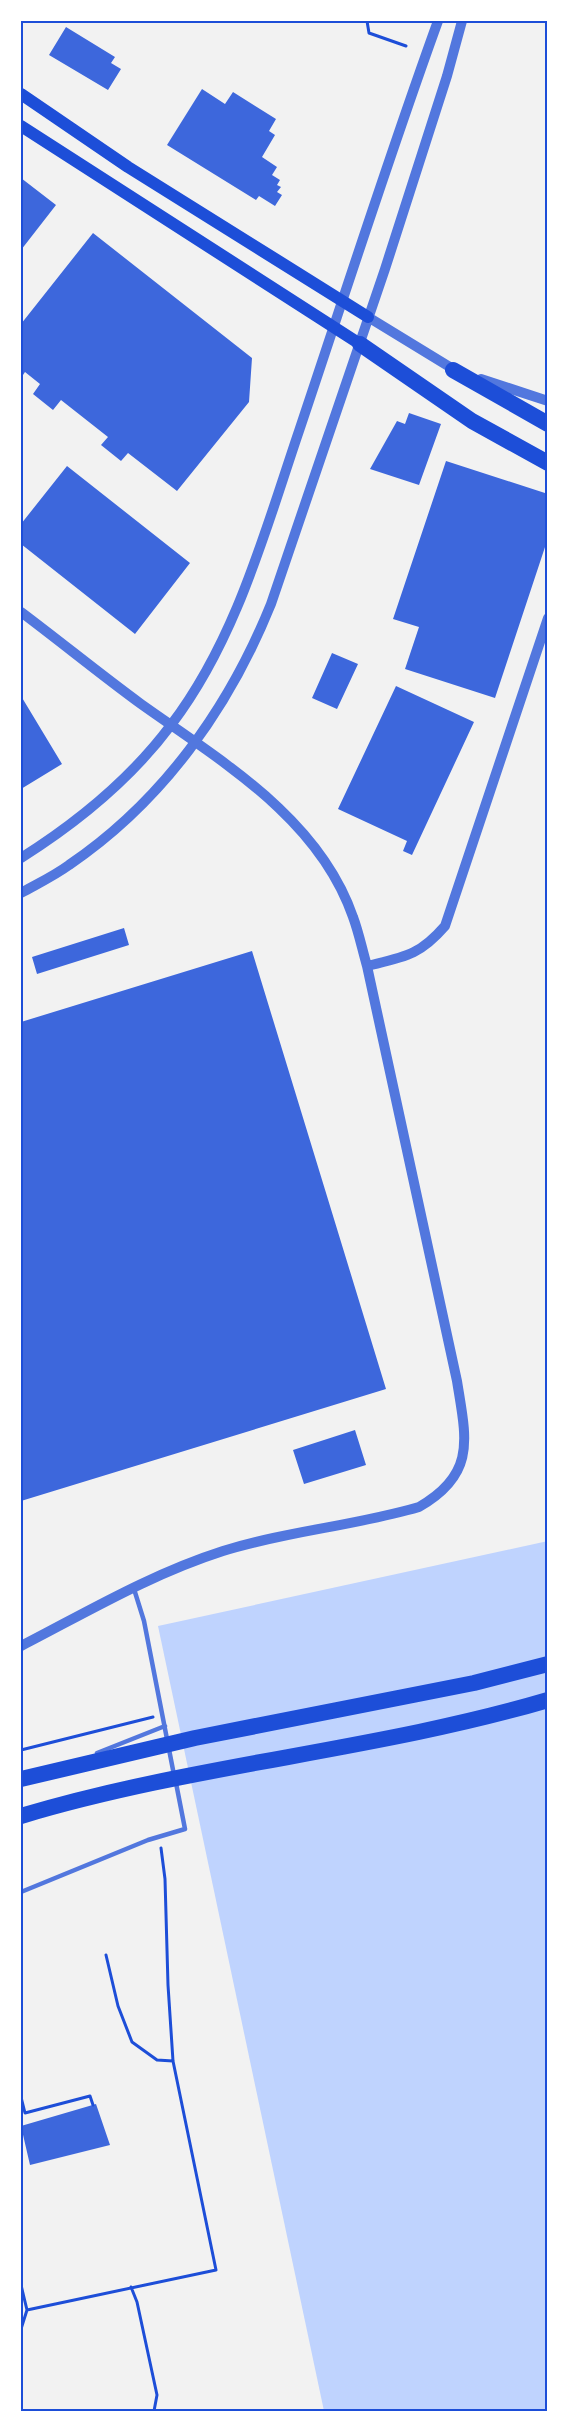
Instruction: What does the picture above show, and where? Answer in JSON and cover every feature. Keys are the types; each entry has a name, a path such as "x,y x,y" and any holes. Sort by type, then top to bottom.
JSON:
{"highway":[{"path":"360,344 472,421 548,463"},
{"path":"453,370 548,424"},
{"path":"21,1779 195,1737 474,1683 548,1664"},
{"path":"479,1720 548,1700"},
{"path":"21,1816 198,1773 479,1720 548,1712"}],"main road":[{"path":"21,94 128,167 368,317"},
{"path":"21,126 360,344"}],"street":[{"path":"21,858 63,831 101,801 148,754 172,725 213,659 243,593 438,21"},
{"path":"21,893 68,866 118,827 172,772 196,742 234,684 256,642 360,344 447,76 462,21"},
{"path":"368,317 453,370 548,400"},
{"path":"21,612 196,742 284,812 302,831 335,879 353,916 367,966 457,1381 465,1448 459,1469 448,1485 434,1498 418,1507 282,1535 223,1551 133,1587 21,1646"},
{"path":"367,966 416,953 430,943 445,926 548,618"}],"lane":[{"path":"21,1892 159,1837 185,1829 144,1622 133,1587"},
{"path":"21,1784 165,1726"}],"path":[{"path":"367,21 369,33 406,46"},
{"path":"21,1750 155,1716"},
{"path":"27,2310 216,2270 173,2061 165,1879 159,1837"},
{"path":"106,1955 118,2006 132,2042 158,2060 173,2061"},
{"path":"21,2097 23,2113 90,2096 93,2105"},
{"path":"21,2285 27,2310 21,2329"},
{"path":"131,2287 138,2302 157,2396 154,2411"}],"water":[{"path":"548,1541 548,2411 324,2411 158,1626"}],"building":[{"path":"66,27 115,57 111,63 121,69 108,90 49,55"},
{"path":"202,89 225,104 233,92 276,119 269,131 275,135 262,157 277,167 272,175 280,180 277,185 281,187 277,192 282,195 275,206 259,196 256,200 167,145"},
{"path":"21,178 56,205 21,250"},
{"path":"93,233 252,358 249,402 177,491 128,453 121,461 101,445 108,437 61,400 53,410 33,394 40,384 25,372 21,378 21,324"},
{"path":"409,413 441,424 419,485 370,469 397,421 405,424"},
{"path":"446,461 548,494 548,538 495,698 405,669 419,627 393,619"},
{"path":"67,466 190,563 135,634 21,544 21,524"},
{"path":"332,653 358,664 337,709 312,698"},
{"path":"396,686 474,722 412,855 403,851 407,841 338,809"},
{"path":"21,696 62,764 21,789"},
{"path":"124,928 129,945 37,974 32,957"},
{"path":"252,951 386,1389 21,1501 21,1022"},
{"path":"355,1430 366,1465 304,1484 293,1450"},
{"path":"96,2104 110,2145 30,2165 21,2126"}]}
